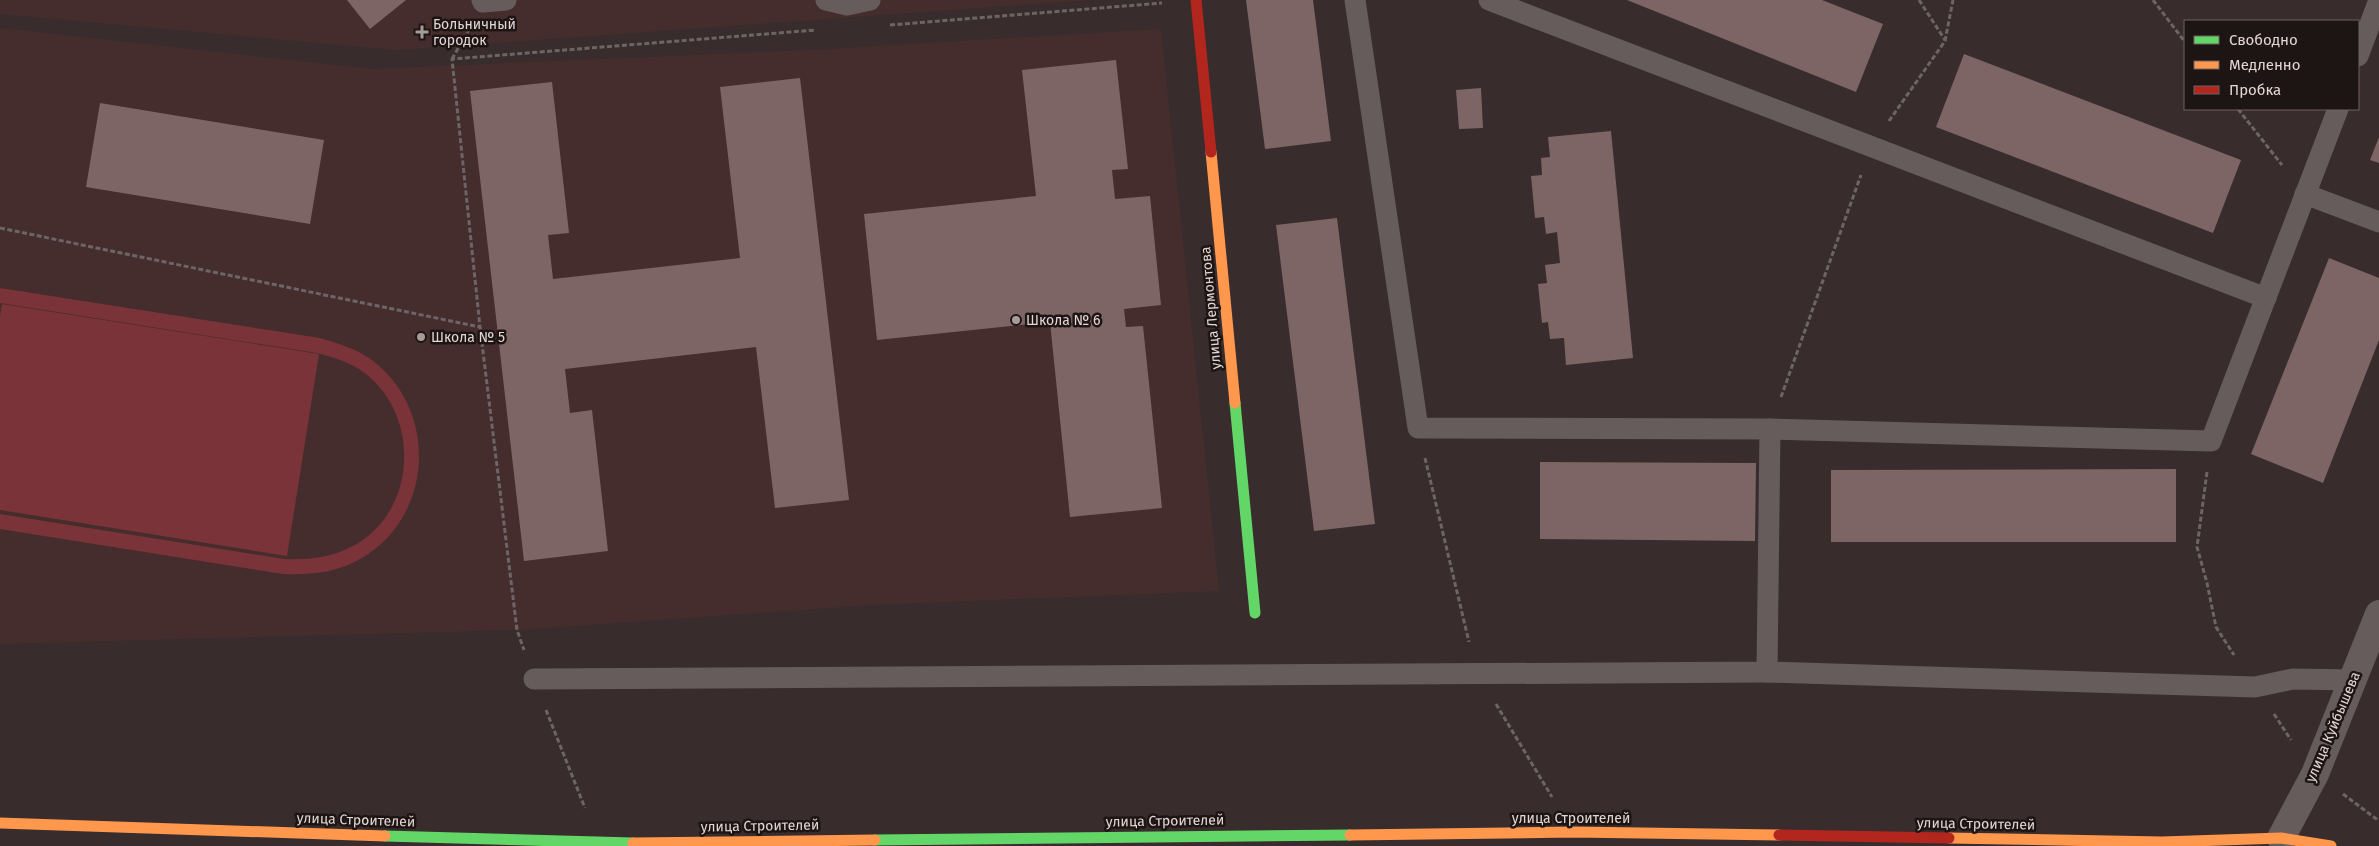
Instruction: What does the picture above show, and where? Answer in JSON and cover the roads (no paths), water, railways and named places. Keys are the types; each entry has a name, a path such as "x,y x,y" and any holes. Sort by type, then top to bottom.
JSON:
{"main road":[{"name":"улица Лермонтова","path":"1196,0 1255,613"},
{"name":"улица Строителей","path":"0,823 599,843 1573,832 2161,844 2281,838 2331,846"}],"street":[{"name":"улица Куйбышева","path":"2281,838 2315,774 2379,614"}],"lane":[{"path":"482,0 484,2 506,0"},
{"path":"826,0 847,5 870,0"},
{"path":"1355,0 1418,428 1770,429 2211,441 2338,110"},
{"path":"1489,0 2266,298"},
{"path":"2359,53 2379,0"},
{"path":"2305,194 2379,222"},
{"path":"1768,672 1770,429"},
{"path":"534,679 1768,672 2255,687 2293,679 2353,680"}],"place":[{"name":"Больничный городок","path":"422,32"},
{"name":"Школа № 6","path":"1016,320"},
{"name":"Школа № 5","path":"421,337"}]}
